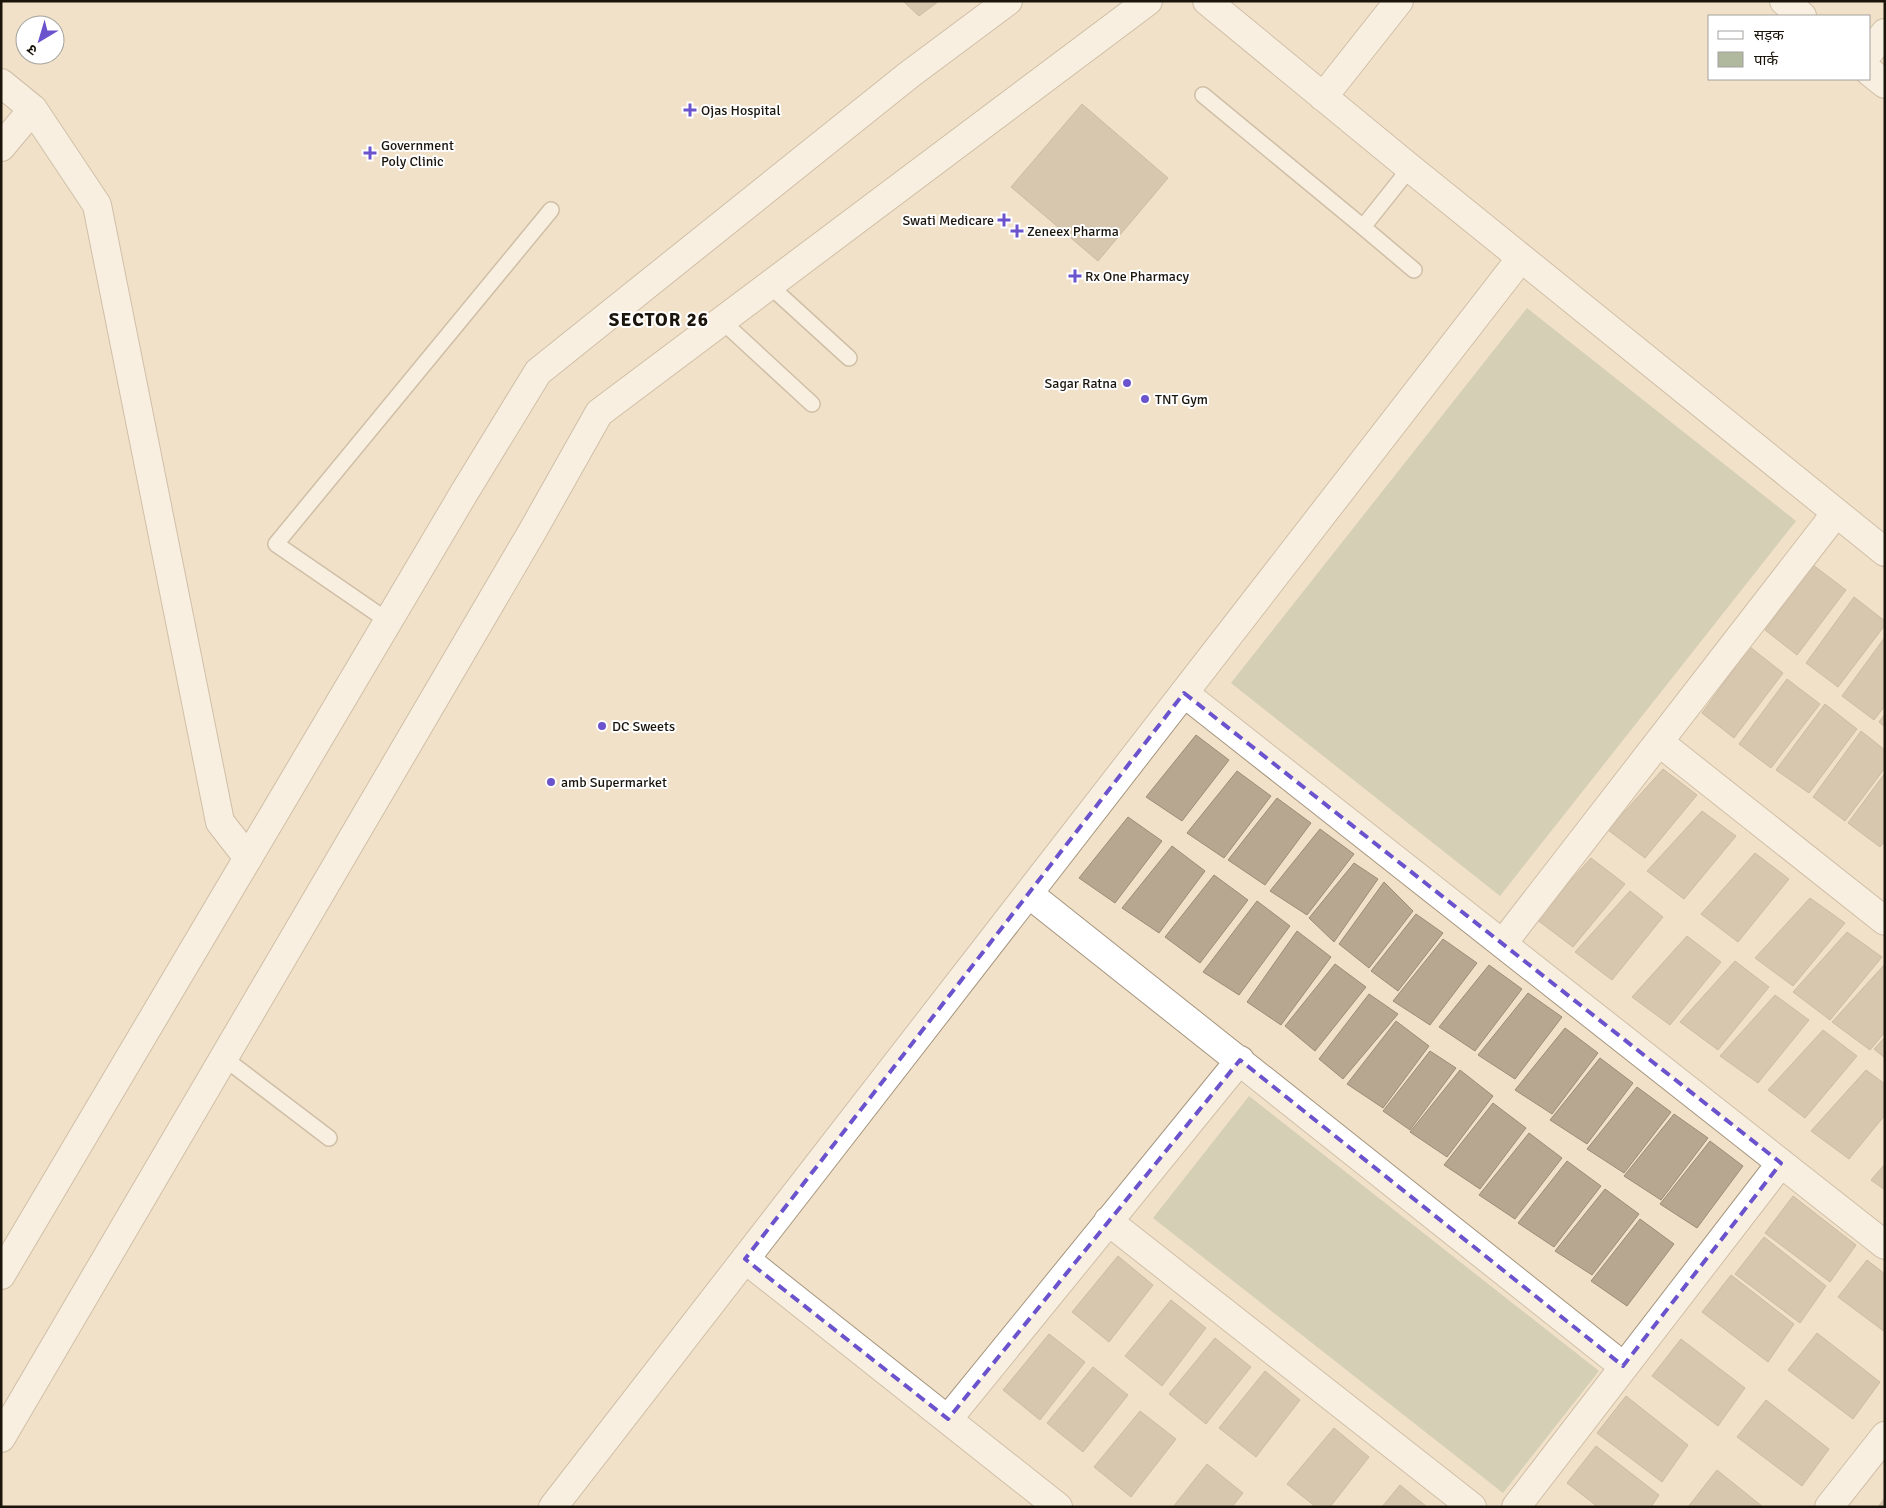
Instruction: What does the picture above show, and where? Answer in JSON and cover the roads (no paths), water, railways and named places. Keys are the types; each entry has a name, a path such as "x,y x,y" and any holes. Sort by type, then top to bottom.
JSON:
{"street":[{"path":"1,1275 464,493 538,372 910,74 1008,1"},
{"path":"1,1438 532,532 599,413 1148,1"},
{"path":"1207,1 1410,168 1885,552"},
{"path":"1323,97 1400,1"},
{"path":"1784,1 1801,15"},
{"path":"1871,50 1885,32"},
{"path":"1871,73 1885,84"},
{"path":"1,83 33,109 97,205 220,822 248,858"},
{"path":"1,147 33,109"},
{"path":"553,1507 1522,258"},
{"path":"1503,943 1836,513"},
{"path":"1184,693 1885,1245"},
{"path":"1659,742 1885,921"},
{"path":"1029,894 1623,1366"},
{"path":"948,1419 1240,1060"},
{"path":"1516,1507 1781,1163"},
{"path":"1108,1221 1472,1507"},
{"path":"745,1259 1058,1507"},
{"path":"1829,1507 1885,1436"}],"lane":[{"path":"1203,95 1414,270"},
{"path":"1363,227 1410,168"},
{"path":"388,621 276,544 551,210"},
{"path":"770,286 849,358"},
{"path":"722,322 812,404"},
{"path":"224,1058 328,1138"}],"place":[{"name":"Ojas Hospital","path":"690,110"},
{"name":"Government Poly Clinic","path":"370,153"},
{"name":"Swati Medicare","path":"1004,220"},
{"name":"Zeneex Pharma","path":"1017,231"},
{"name":"Rx One Pharmacy","path":"1075,276"},
{"name":"Sagar Ratna","path":"1127,383"},
{"name":"TNT Gym","path":"1145,399"},
{"name":"DC Sweets","path":"602,726"},
{"name":"amb Supermarket","path":"551,782"}],"district":[{"name":"SECTOR 26","path":"659,319"}]}
